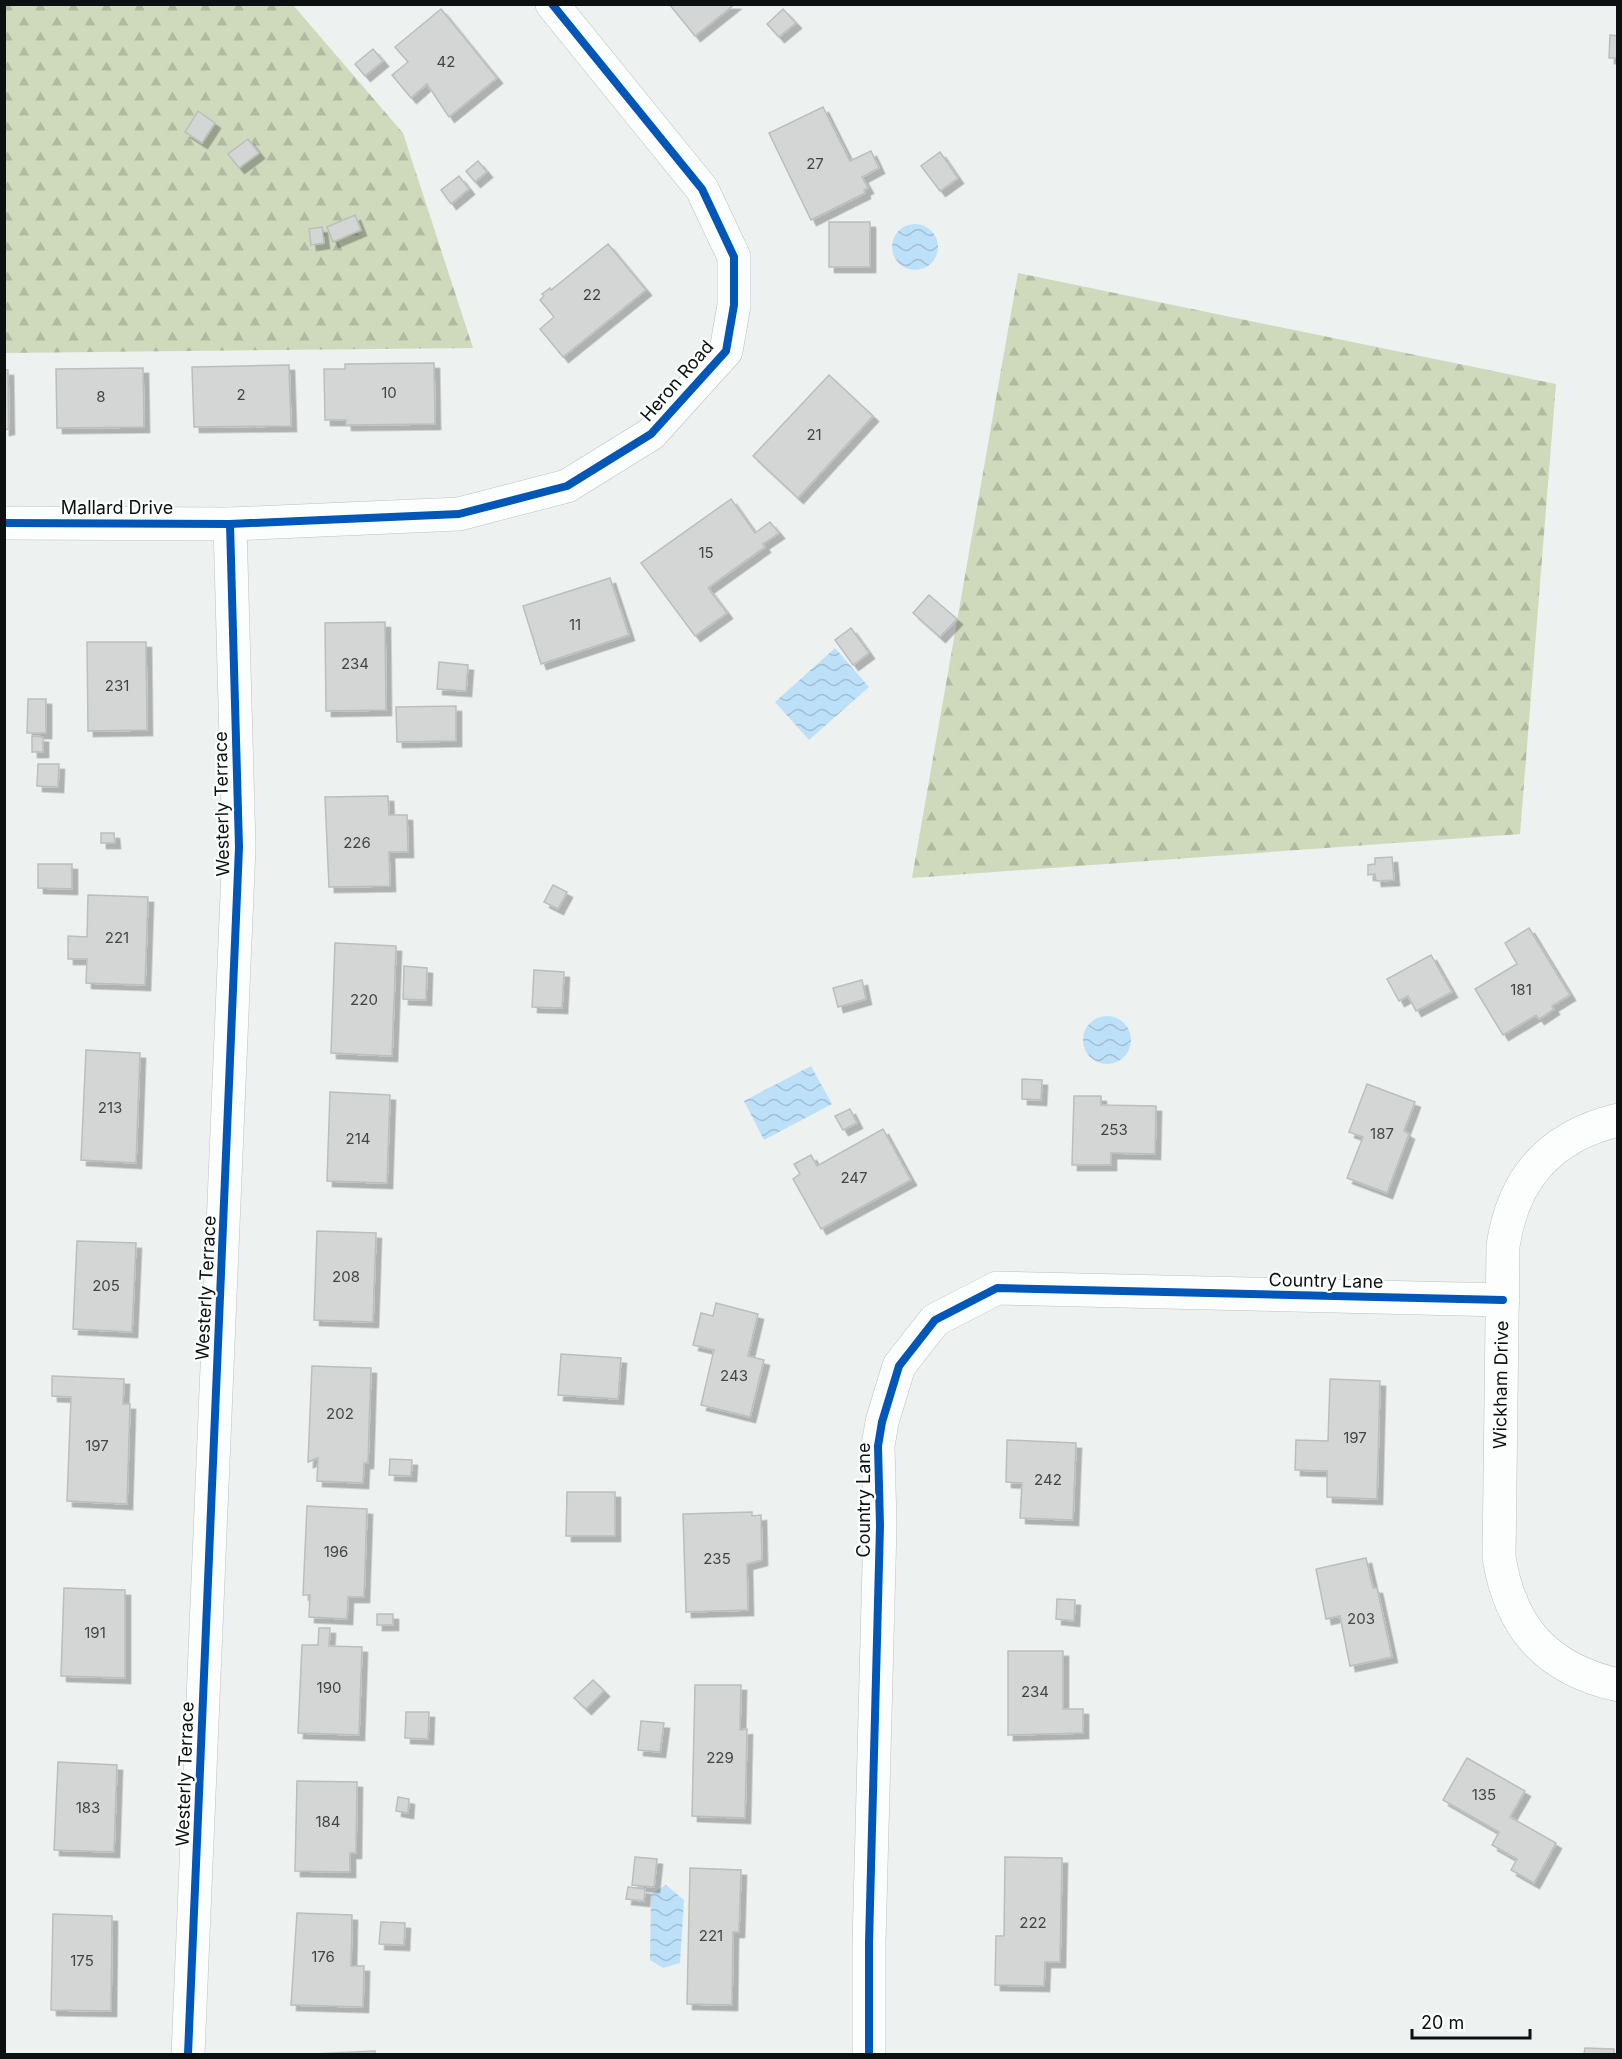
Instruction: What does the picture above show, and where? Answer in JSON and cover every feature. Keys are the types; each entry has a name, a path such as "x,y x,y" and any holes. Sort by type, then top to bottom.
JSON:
{"street":[{"name":"Heron Road","path":"230,524 459,514 567,486 651,434 726,351 734,305 734,257 702,189 552,4"},
{"name":"Mallard Drive","path":"4,523 230,524"},
{"name":"Westerly Terrace","path":"188,2055 239,847 230,524"},
{"name":"Wickham Drive","path":"1617,1120 1589,1128 1564,1141 1542,1160 1526,1178 1506,1222 1503,1246 1499,1557 1509,1601 1526,1630 1551,1656 1571,1670 1617,1685"},
{"name":"Country Lane","path":"869,2055 869,1943 880,1526 878,1446 882,1422 899,1366 935,1320 997,1288 1503,1300"}],"green space":[{"path":"4,5 293,5 403,133 473,348 5,353"},
{"path":"1018,273 1556,384 1520,834 912,878"}],"water":[{"path":"915,224 931,231 938,247 931,263 915,270 899,263 892,247 899,231"},
{"path":"835,648 869,687 809,740 775,702"},
{"path":"1107,1016 1124,1023 1131,1040 1124,1057 1107,1064 1090,1057 1083,1040 1090,1023"},
{"path":"811,1066 832,1104 764,1140 744,1101"},
{"path":"666,1885 684,1900 680,1963 663,1968 650,1960 651,1894"}],"building":[{"path":"669,4 735,4 695,36"},
{"path":"441,9 497,78 449,117 427,84 411,98 392,75 408,62 395,47"},
{"path":"783,9 796,23 779,37 767,24"},
{"path":"1610,35 1618,36 1618,58 1609,58"},
{"path":"373,49 383,61 365,76 355,64"},
{"path":"823,107 850,161 871,151 879,168 862,177 868,188 864,190 865,193 811,220 769,133"},
{"path":"198,111 215,123 202,143 185,132"},
{"path":"248,139 259,153 239,168 228,154"},
{"path":"940,152 958,178 940,191 921,166"},
{"path":"478,161 487,172 475,182 466,171"},
{"path":"459,176 469,189 451,204 441,190"},
{"path":"355,215 361,230 333,242 327,227"},
{"path":"829,222 870,222 870,267 829,267"},
{"path":"322,227 324,243 311,245 309,229"},
{"path":"608,244 646,290 563,357 540,329 554,317 540,300 544,296 542,294 550,288 551,290"},
{"path":"434,363 435,424 346,425 346,420 325,420 324,369 345,369 345,364"},
{"path":"289,365 291,426 194,427 192,367"},
{"path":"143,368 144,427 57,428 56,369"},
{"path":"4,370 8,370 9,429 4,430"},
{"path":"829,375 873,416 798,498 753,456"},
{"path":"731,499 755,533 770,522 779,533 763,544 765,547 708,588 727,613 695,636 641,563"},
{"path":"610,578 629,635 541,664 523,606"},
{"path":"929,595 957,619 940,637 913,613"},
{"path":"385,622 386,710 326,711 325,623"},
{"path":"851,628 869,653 853,665 835,640"},
{"path":"87,642 146,642 147,730 88,731"},
{"path":"439,662 468,665 466,691 437,689"},
{"path":"28,699 46,699 46,733 27,733"},
{"path":"456,706 456,741 397,742 396,707"},
{"path":"32,736 43,737 43,752 32,752"},
{"path":"38,764 59,764 58,787 37,786"},
{"path":"388,796 389,815 407,815 408,852 389,852 390,886 329,887 325,797"},
{"path":"101,833 114,833 115,843 101,843"},
{"path":"1392,857 1394,880 1376,881 1375,874 1368,875 1368,865 1375,864 1375,858"},
{"path":"38,864 72,864 72,889 38,888"},
{"path":"553,885 567,892 558,909 544,902"},
{"path":"88,895 148,897 145,985 86,983 87,959 68,959 68,936 87,937"},
{"path":"1529,928 1570,995 1552,1006 1554,1009 1539,1019 1536,1015 1503,1035 1475,989 1517,964 1505,943"},
{"path":"335,943 396,946 392,1056 331,1053"},
{"path":"1431,955 1452,992 1416,1011 1408,996 1399,1001 1387,979"},
{"path":"404,966 427,968 426,1000 403,999"},
{"path":"534,970 564,972 562,1008 532,1007"},
{"path":"862,980 866,999 838,1007 833,988"},
{"path":"86,1050 140,1053 136,1163 81,1160"},
{"path":"1022,1079 1042,1080 1041,1100 1022,1099"},
{"path":"1367,1084 1415,1102 1404,1131 1409,1134 1387,1193 1347,1178 1363,1137 1349,1132"},
{"path":"330,1092 390,1095 387,1183 327,1181"},
{"path":"1074,1096 1101,1096 1101,1105 1156,1106 1155,1154 1111,1153 1111,1165 1072,1165"},
{"path":"850,1109 857,1123 843,1130 835,1116"},
{"path":"883,1129 911,1180 821,1229 793,1179 800,1174 794,1164 811,1155 817,1166"},
{"path":"317,1231 376,1233 373,1322 314,1320"},
{"path":"77,1241 136,1243 132,1332 73,1329"},
{"path":"716,1303 758,1314 748,1356 764,1360 750,1417 701,1405 714,1350 693,1345 701,1313 713,1316"},
{"path":"561,1354 621,1358 618,1399 558,1395"},
{"path":"312,1366 371,1368 368,1463 364,1463 363,1483 317,1481 318,1458 308,1462"},
{"path":"52,1376 124,1379 123,1404 130,1404 127,1504 67,1501 71,1397 52,1396"},
{"path":"1330,1379 1380,1381 1377,1499 1327,1497 1327,1471 1295,1470 1296,1440 1328,1441"},
{"path":"1007,1440 1076,1443 1073,1520 1020,1518 1022,1483 1006,1482"},
{"path":"390,1459 412,1460 411,1476 389,1475"},
{"path":"567,1492 615,1492 615,1536 566,1536"},
{"path":"307,1506 367,1509 364,1597 348,1597 347,1619 309,1617 310,1595 303,1595"},
{"path":"752,1512 752,1516 761,1515 762,1560 747,1564 748,1610 686,1612 683,1514"},
{"path":"1366,1558 1373,1588 1377,1588 1392,1657 1350,1666 1340,1616 1326,1619 1316,1569"},
{"path":"64,1588 125,1590 125,1678 61,1676"},
{"path":"1057,1599 1075,1600 1074,1621 1056,1619"},
{"path":"377,1614 393,1614 393,1625 377,1625"},
{"path":"319,1628 330,1628 329,1646 362,1647 359,1735 298,1733 302,1645 318,1645"},
{"path":"1008,1651 1063,1651 1063,1709 1083,1709 1083,1733 1008,1735"},
{"path":"593,1680 604,1691 586,1709 574,1698"},
{"path":"695,1685 741,1685 740,1730 747,1729 745,1818 692,1816"},
{"path":"406,1712 429,1712 428,1739 405,1738"},
{"path":"641,1721 664,1723 660,1752 638,1750"},
{"path":"1467,1758 1525,1791 1510,1817 1556,1843 1534,1883 1511,1870 1517,1859 1492,1845 1499,1832 1443,1800"},
{"path":"58,1762 117,1765 114,1852 54,1850"},
{"path":"297,1781 357,1782 356,1853 350,1853 350,1872 295,1871"},
{"path":"398,1797 409,1799 408,1813 396,1811"},
{"path":"635,1857 657,1859 654,1887 632,1885"},
{"path":"1005,1857 1062,1858 1060,1962 1045,1962 1044,1986 995,1985 996,1936 1004,1936"},
{"path":"690,1868 741,1870 739,1932 733,1932 732,2005 687,2004"},
{"path":"628,1887 645,1889 644,1901 626,1899"},
{"path":"297,1913 352,1915 351,1966 364,1966 363,2007 291,2005"},
{"path":"53,1914 112,1916 111,2011 51,2010"},
{"path":"381,1922 405,1923 404,1945 379,1944"},
{"path":"1585,2048 1614,2049 1614,2054 1584,2054"},
{"path":"375,2051 375,2054 313,2054"}],"cycle path":[{"path":"4,523 230,524 459,514 567,486 651,434 726,351 734,305 734,257 702,189 552,4"},
{"path":"188,2054 239,847 230,524"},
{"path":"869,2054 869,1943 880,1526 878,1446 882,1422 899,1366 935,1320 997,1288 1503,1300"}]}
